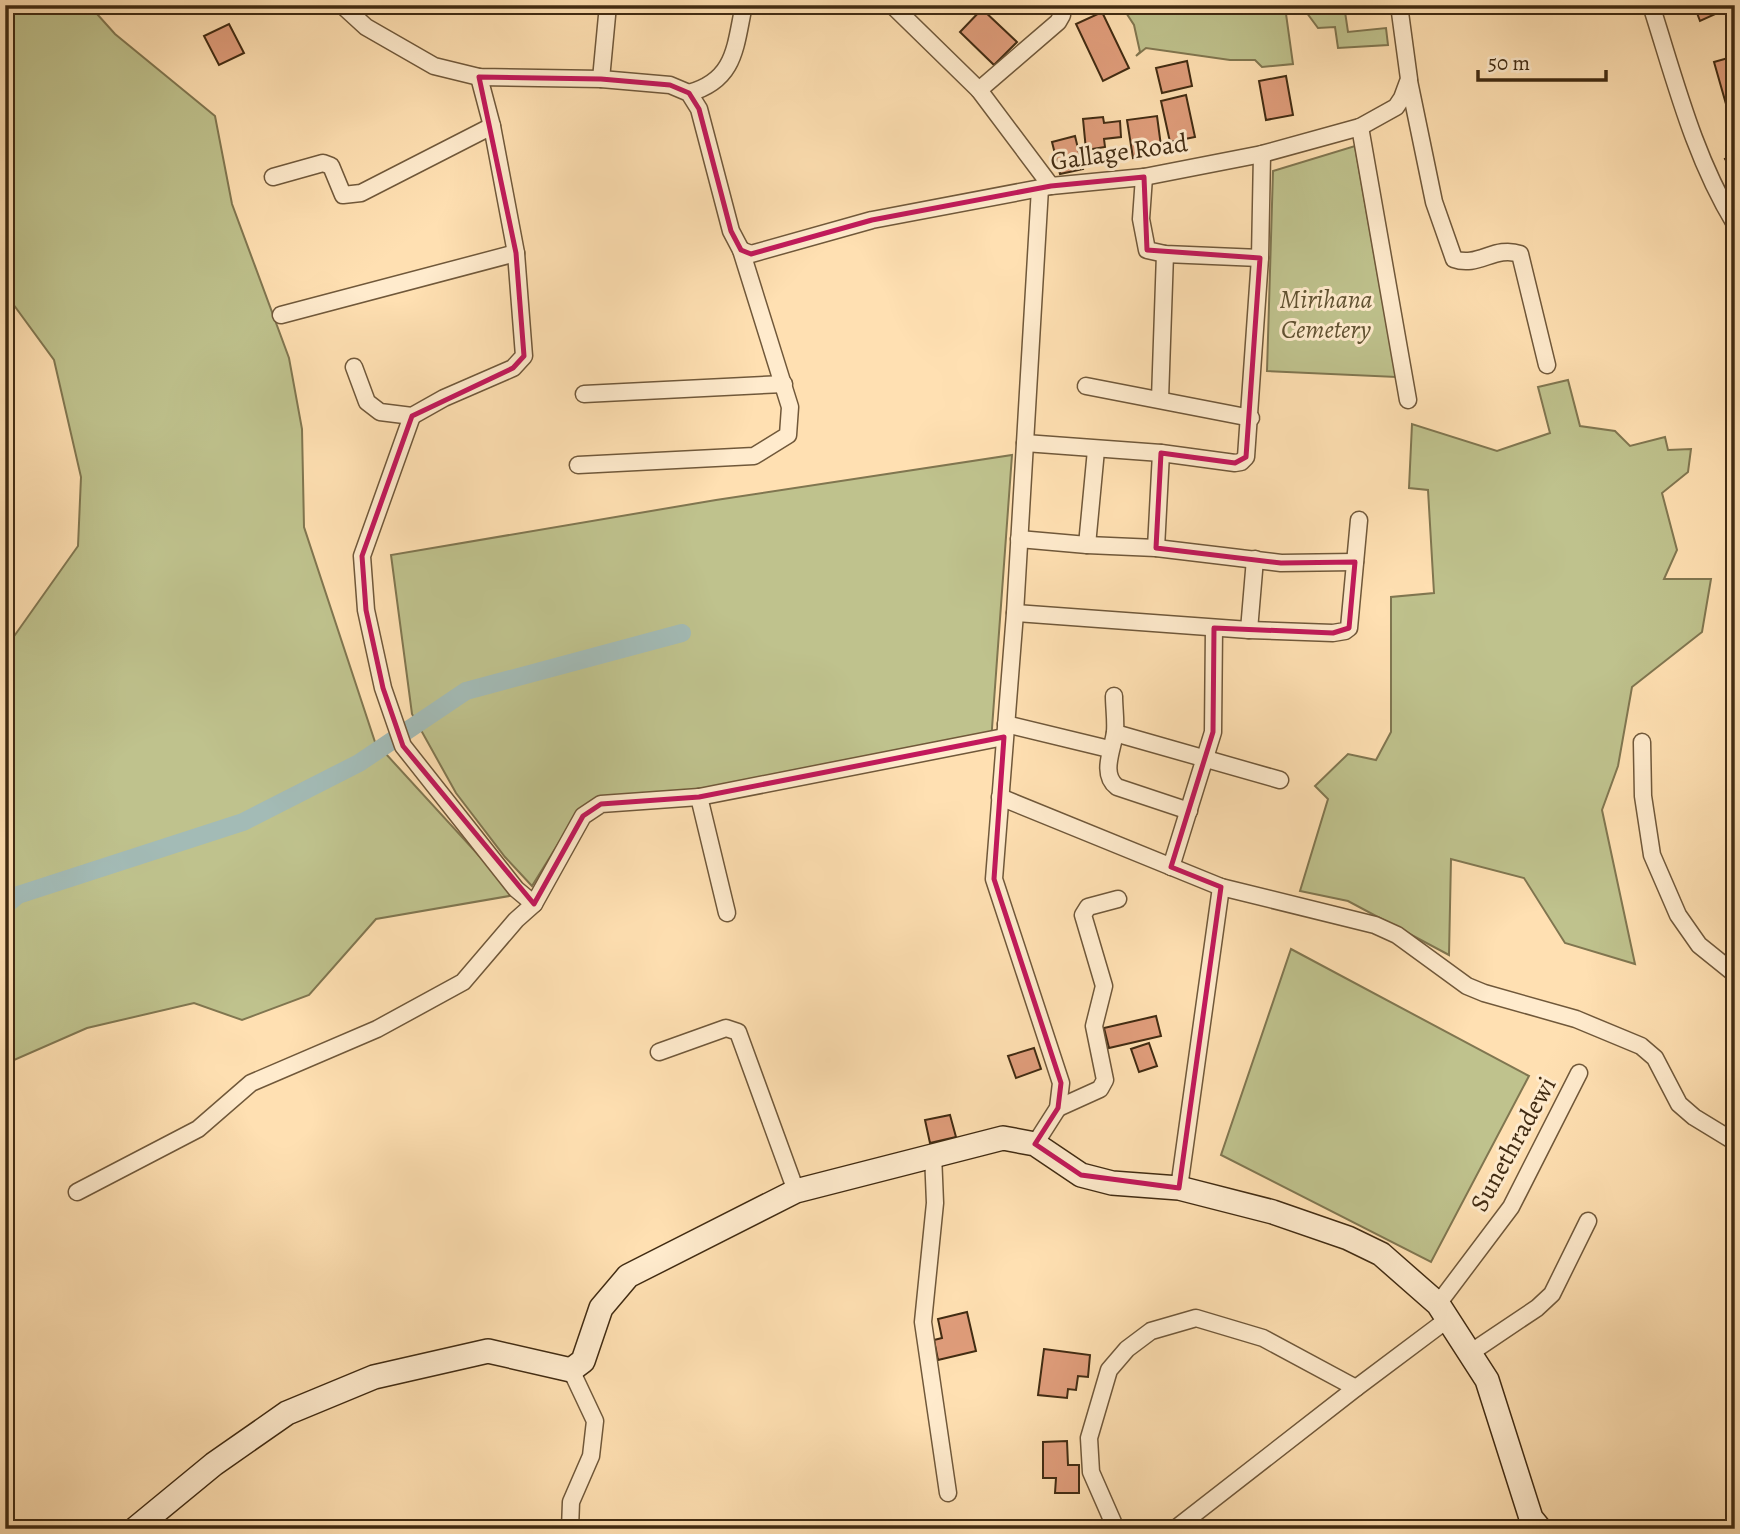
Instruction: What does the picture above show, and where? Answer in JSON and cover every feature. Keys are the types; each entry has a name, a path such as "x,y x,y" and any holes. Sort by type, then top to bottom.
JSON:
{"street":[{"path":"342,5 366,27 434,66 479,77 601,79 670,85 689,93 699,109 731,231 741,250 784,384 790,407 788,435 754,456 578,464"},
{"path":"601,79 608,5"},
{"path":"689,93 706,88 730,65 744,5"},
{"path":"892,5 979,90 1045,187 994,879 1061,1083 1058,1108 1035,1144"},
{"path":"979,90 1058,22 1062,15 1059,5"},
{"path":"1399,5 1409,79 1434,202 1454,260 1464,263 1508,250 1520,254 1547,365"},
{"path":"1651,5 1699,155 1721,202 1735,224"},
{"path":"354,368 367,402 380,412 412,416 444,398 513,368 524,356 516,253 492,126 479,77"},
{"name":"Gallage Road","path":"741,250 751,254 872,220 1045,187 1144,177 1262,154 1360,127 1396,107 1409,79"},
{"path":"273,177 323,163 331,166 343,195 361,193 492,126"},
{"path":"1360,127 1408,400"},
{"path":"1026,443 1241,462 1246,457 1251,418 1260,258 1262,154"},
{"path":"1144,177 1142,219 1147,250 1165,254 1260,258"},
{"path":"281,316 516,253"},
{"path":"1160,399 1165,254"},
{"path":"584,394 784,384"},
{"path":"1086,386 1251,418"},
{"path":"412,416 362,556 366,610 383,688 403,746 516,889 534,904"},
{"path":"1087,545 1096,450"},
{"path":"1156,548 1161,453"},
{"path":"1015,613 1249,630 1345,631 1349,628 1359,520"},
{"path":"1019,539 1156,548 1281,563 1354,562"},
{"path":"1249,630 1255,559"},
{"path":"1171,867 1213,732 1214,628"},
{"path":"1114,696 1115,733 1109,749 1112,782 1117,787 1189,811"},
{"path":"77,1192 198,1129 251,1083 377,1029 463,982 516,920 534,904 583,816 601,804 699,796 1005,731 1109,749"},
{"path":"1115,733 1280,780"},
{"path":"1642,742 1643,796 1652,855 1678,915 1699,945 1735,974"},
{"path":"699,796 727,913"},
{"path":"1000,797 1221,887 1375,925 1397,935 1467,986 1576,1019 1641,1046 1655,1058 1679,1104 1694,1117 1735,1142"},
{"path":"1179,1188 1221,887"},
{"path":"1058,1108 1100,1089 1105,1080 1094,1026 1104,986 1083,915 1087,907 1118,899"},
{"path":"659,1052 726,1028 738,1032 796,1191"},
{"name":"Sunethradewi","path":"1175,1529 1356,1388 1443,1312 1511,1207 1579,1073"},
{"path":"135,1529 214,1464 287,1413 373,1377 488,1351 571,1370 583,1362 601,1308 628,1276 796,1191 1003,1138 1035,1144 1081,1175 1112,1184 1179,1188 1273,1212 1348,1238 1381,1254 1443,1312 1487,1380 1531,1518 1540,1529"},
{"path":"933,1154 935,1203 923,1322 948,1493"},
{"path":"1470,1353 1537,1308 1552,1294 1588,1221"},
{"path":"1116,1529 1091,1472 1089,1437 1109,1370 1127,1349 1151,1331 1196,1318 1263,1338 1356,1388"},
{"path":"570,1529 571,1502 592,1456 595,1421 571,1370"}],"highlighted area":[{"path":"479,77 601,79 670,85 689,93 699,109 731,231 741,250 751,254 872,220 1051,186 1144,177 1147,250 1260,258 1246,457 1235,463 1161,453 1156,548 1281,563 1355,562 1349,628 1333,633 1214,628 1213,732 1171,867 1221,887 1179,1188 1081,1175 1035,1144 1058,1108 1061,1083 994,879 1004,737 699,797 601,804 583,816 534,904 403,746 383,688 366,610 362,556 412,416 513,368 524,356 516,253"}],"green space":[{"path":"5,5 89,5 115,34 215,116 232,204 289,358 302,429 304,527 375,742 515,895 376,919 309,995 242,1020 194,1003 87,1028 5,1064 5,649 78,546 81,477 54,360 5,293"},
{"path":"1121,5 1296,5 1286,14 1293,64 1262,67 1255,60 1230,60 1146,48 1136,56 1140,52 1134,25"},
{"path":"1301,5 1344,5 1348,32 1386,28 1388,45 1338,48 1335,27 1318,28"},
{"name":"Mirihana Cemetery","path":"1355,146 1396,377 1267,371 1273,171"},
{"path":"1568,380 1580,426 1615,431 1630,446 1665,437 1668,450 1691,449 1688,472 1662,493 1677,550 1664,579 1711,579 1702,632 1632,687 1618,766 1602,810 1635,964 1565,943 1524,878 1451,859 1449,955 1348,901 1300,891 1328,799 1315,786 1348,754 1376,760 1391,732 1391,597 1434,593 1428,490 1409,488 1412,424 1497,451 1550,433 1538,387"},
{"path":"1012,455 991,742 578,812 532,886 505,857 456,793 412,714 391,555 716,500"},
{"path":"1291,949 1529,1076 1431,1262 1221,1155"}],"building":[{"path":"1694,5 1720,5 1722,11 1700,21"},
{"path":"982,9 1017,42 994,65 960,32"},
{"path":"1102,12 1129,68 1103,81 1076,24"},
{"path":"229,24 244,53 219,65 204,36"},
{"path":"1735,56 1735,109 1728,111 1714,62"},
{"path":"1187,61 1192,86 1162,93 1156,68"},
{"path":"1286,76 1293,115 1266,120 1259,81"},
{"path":"1186,95 1195,137 1170,142 1161,101"},
{"path":"1157,116 1161,146 1145,148 1146,156 1133,158 1127,120"},
{"path":"1103,117 1104,123 1120,121 1121,137 1104,139 1105,147 1086,150 1083,119"},
{"path":"1075,136 1083,169 1060,174 1052,142"},
{"path":"1735,154 1735,175 1725,159"},
{"path":"1156,1016 1161,1036 1109,1048 1104,1028"},
{"path":"1149,1043 1157,1066 1139,1072 1131,1049"},
{"path":"1034,1048 1041,1069 1016,1078 1008,1056"},
{"path":"950,1115 956,1137 930,1143 925,1120"},
{"path":"967,1312 976,1351 938,1360 934,1340 942,1338 938,1319"},
{"path":"1044,1349 1090,1355 1088,1377 1078,1376 1076,1390 1068,1389 1067,1398 1038,1395"},
{"path":"1067,1441 1068,1465 1079,1465 1079,1493 1055,1493 1056,1478 1043,1478 1043,1442"}],"waterway":[{"path":"5,906 18,895 243,822 359,763 466,691 682,633"}]}
